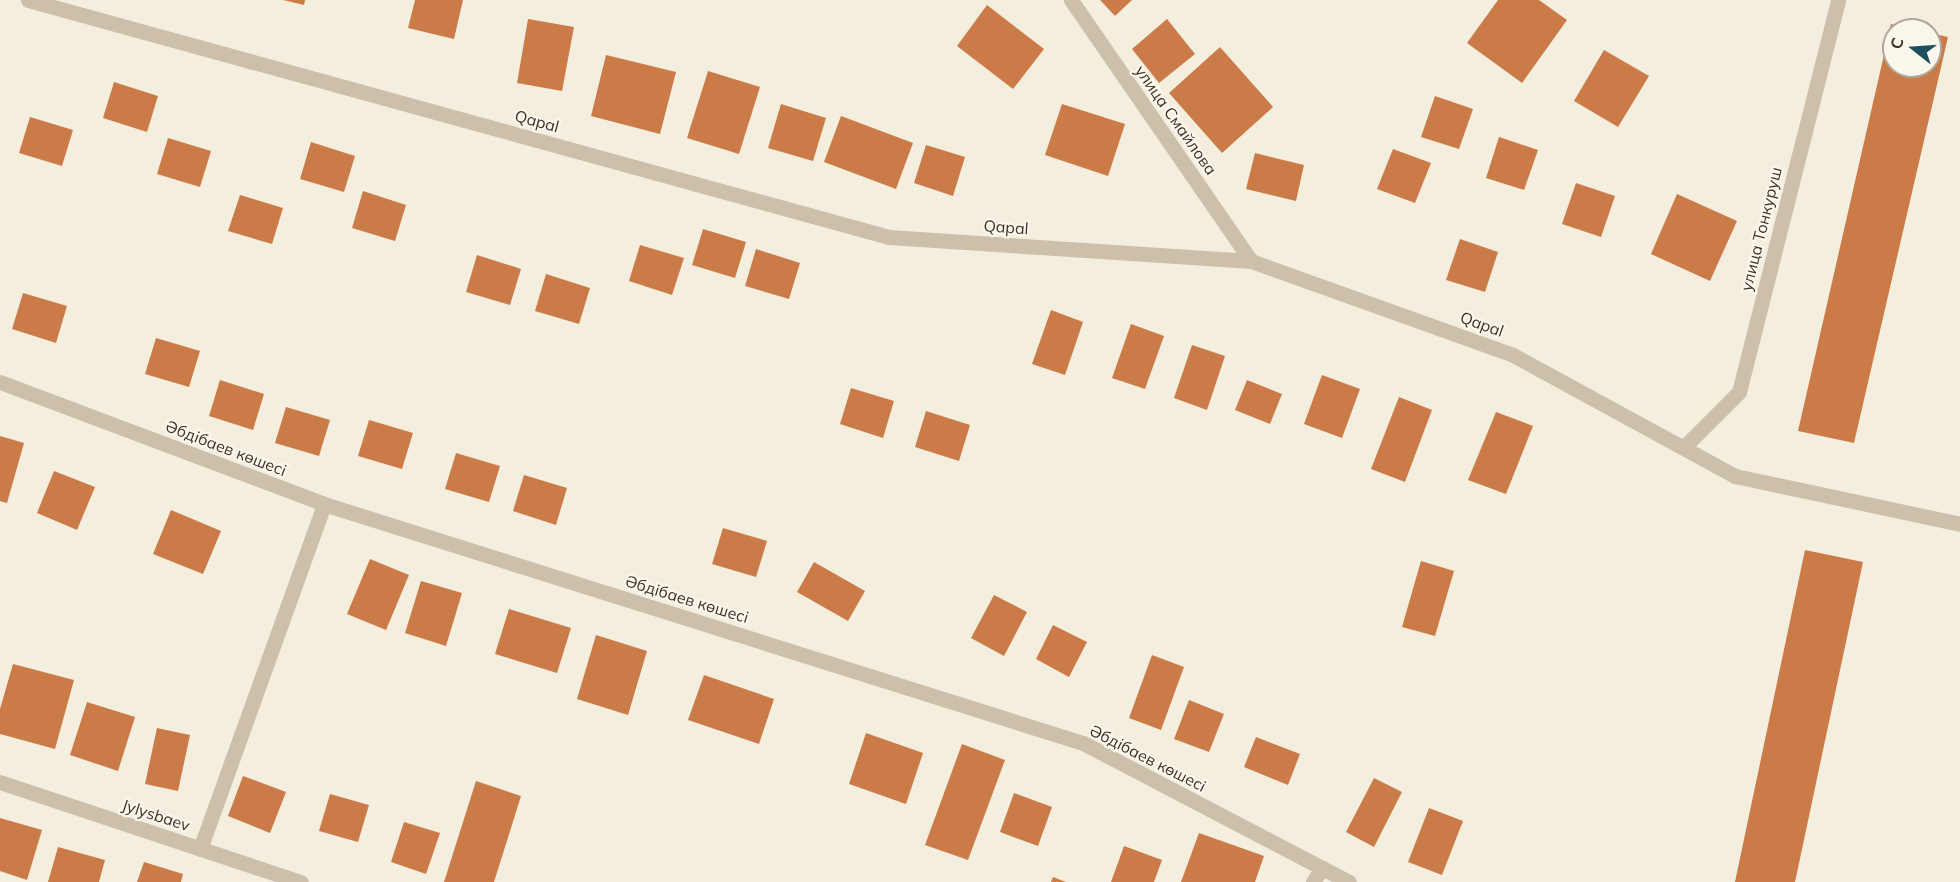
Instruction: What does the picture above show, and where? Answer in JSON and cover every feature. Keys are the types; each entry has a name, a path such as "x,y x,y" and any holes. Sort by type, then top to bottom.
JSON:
{"street":[{"name":"Qapal","path":"28,0 889,237 1251,261 1513,355 1735,476 1960,524"},
{"name":"улица Смайлова","path":"1071,0 1251,261"},
{"name":"улица Тонкуруш","path":"1684,447 1739,392 1838,0"},
{"name":"Әбдібаев көшесі","path":"0,382 324,504 1083,743 1349,882"},
{"path":"200,849 324,504"},
{"name":"Jylysbaev","path":"0,782 301,882"},
{"path":"1313,882 1322,868"}],"building":[{"path":"283,0 305,0 304,5"},
{"path":"415,0 463,0 454,39 408,28"},
{"path":"1100,0 1132,0 1115,16"},
{"path":"1498,0 1539,0 1567,20 1522,83 1467,43"},
{"path":"987,5 1044,49 1013,89 957,46"},
{"path":"528,19 574,27 562,91 517,83"},
{"path":"1167,19 1195,54 1159,83 1132,49"},
{"path":"1942,36 1948,37 1942,63"},
{"path":"1220,47 1273,107 1222,153 1169,93"},
{"path":"1604,50 1649,76 1618,127 1574,101"},
{"path":"606,55 676,72 660,134 591,116"},
{"path":"1882,63 1882,78 1939,78 1854,443 1798,431"},
{"path":"708,71 760,87 739,154 687,138"},
{"path":"114,82 158,96 147,132 103,118"},
{"path":"1435,96 1473,109 1459,149 1421,137"},
{"path":"781,104 826,118 813,161 768,148"},
{"path":"1062,104 1125,124 1108,176 1045,155"},
{"path":"841,116 913,143 896,189 824,162"},
{"path":"30,117 73,130 62,166 19,153"},
{"path":"1499,137 1538,150 1524,190 1486,178"},
{"path":"168,138 211,151 200,187 157,174"},
{"path":"311,142 355,156 344,192 300,179"},
{"path":"926,145 965,157 953,196 914,183"},
{"path":"1393,149 1431,163 1415,203 1377,189"},
{"path":"1255,153 1304,165 1296,201 1246,189"},
{"path":"1576,183 1615,196 1601,237 1562,224"},
{"path":"363,191 406,205 395,241 352,228"},
{"path":"1677,194 1737,221 1710,281 1651,254"},
{"path":"240,195 283,208 272,244 228,231"},
{"path":"703,229 746,242 735,278 692,265"},
{"path":"1460,239 1498,252 1485,292 1446,280"},
{"path":"640,245 684,258 672,295 629,281"},
{"path":"756,249 800,263 789,299 745,286"},
{"path":"477,255 521,269 510,305 466,292"},
{"path":"546,274 590,288 579,324 535,311"},
{"path":"23,293 67,306 56,343 12,329"},
{"path":"1051,310 1083,322 1065,375 1032,364"},
{"path":"1131,324 1164,336 1145,389 1112,378"},
{"path":"156,338 200,351 189,387 145,374"},
{"path":"1192,345 1225,356 1207,410 1174,398"},
{"path":"1322,375 1360,389 1342,438 1304,424"},
{"path":"220,380 264,394 253,430 209,416"},
{"path":"1247,380 1282,394 1270,424 1235,410"},
{"path":"851,388 894,401 883,438 840,424"},
{"path":"1399,397 1432,410 1405,482 1371,469"},
{"path":"286,407 330,420 319,456 275,443"},
{"path":"926,411 970,425 959,461 915,447"},
{"path":"1496,412 1533,426 1506,494 1468,480"},
{"path":"369,420 413,433 402,469 358,456"},
{"path":"0,436 24,443 7,503 0,501"},
{"path":"456,453 500,466 489,502 445,489"},
{"path":"54,471 95,487 77,530 37,513"},
{"path":"524,475 567,488 556,525 513,511"},
{"path":"171,510 221,531 203,574 153,554"},
{"path":"723,528 767,541 756,577 712,564"},
{"path":"1805,550 1863,562 1795,882 1735,882"},
{"path":"370,559 409,575 386,630 347,614"},
{"path":"1421,561 1454,571 1435,636 1402,627"},
{"path":"814,562 865,591 848,621 797,592"},
{"path":"421,581 462,593 446,646 405,633"},
{"path":"994,595 1027,612 1004,656 971,638"},
{"path":"509,609 571,628 557,673 495,654"},
{"path":"1053,625 1087,642 1069,677 1036,659"},
{"path":"596,635 647,651 628,715 577,699"},
{"path":"1152,655 1184,667 1161,730 1129,718"},
{"path":"13,664 74,680 55,749 0,734 0,709"},
{"path":"704,675 774,699 759,744 688,720"},
{"path":"1189,700 1224,714 1209,752 1174,739"},
{"path":"87,702 135,717 118,771 70,755"},
{"path":"157,728 190,735 178,791 145,784"},
{"path":"866,733 923,753 906,804 849,784"},
{"path":"1256,737 1300,754 1288,785 1244,767"},
{"path":"962,744 1005,760 968,860 925,845"},
{"path":"243,776 286,792 270,833 228,816"},
{"path":"1374,778 1402,792 1374,847 1346,832"},
{"path":"476,781 521,796 494,882 444,882"},
{"path":"1014,793 1052,807 1038,846 1000,832"},
{"path":"330,794 369,805 358,842 319,831"},
{"path":"1429,808 1463,821 1442,875 1408,862"},
{"path":"0,818 42,830 27,880 0,871"},
{"path":"404,822 440,833 426,874 391,862"},
{"path":"1199,833 1264,856 1255,882 1181,882"},
{"path":"1124,846 1162,860 1154,882 1111,882"},
{"path":"58,847 105,860 99,882 48,882"},
{"path":"144,862 183,874 181,882 137,882"},
{"path":"1053,877 1066,882 1051,882"}]}
